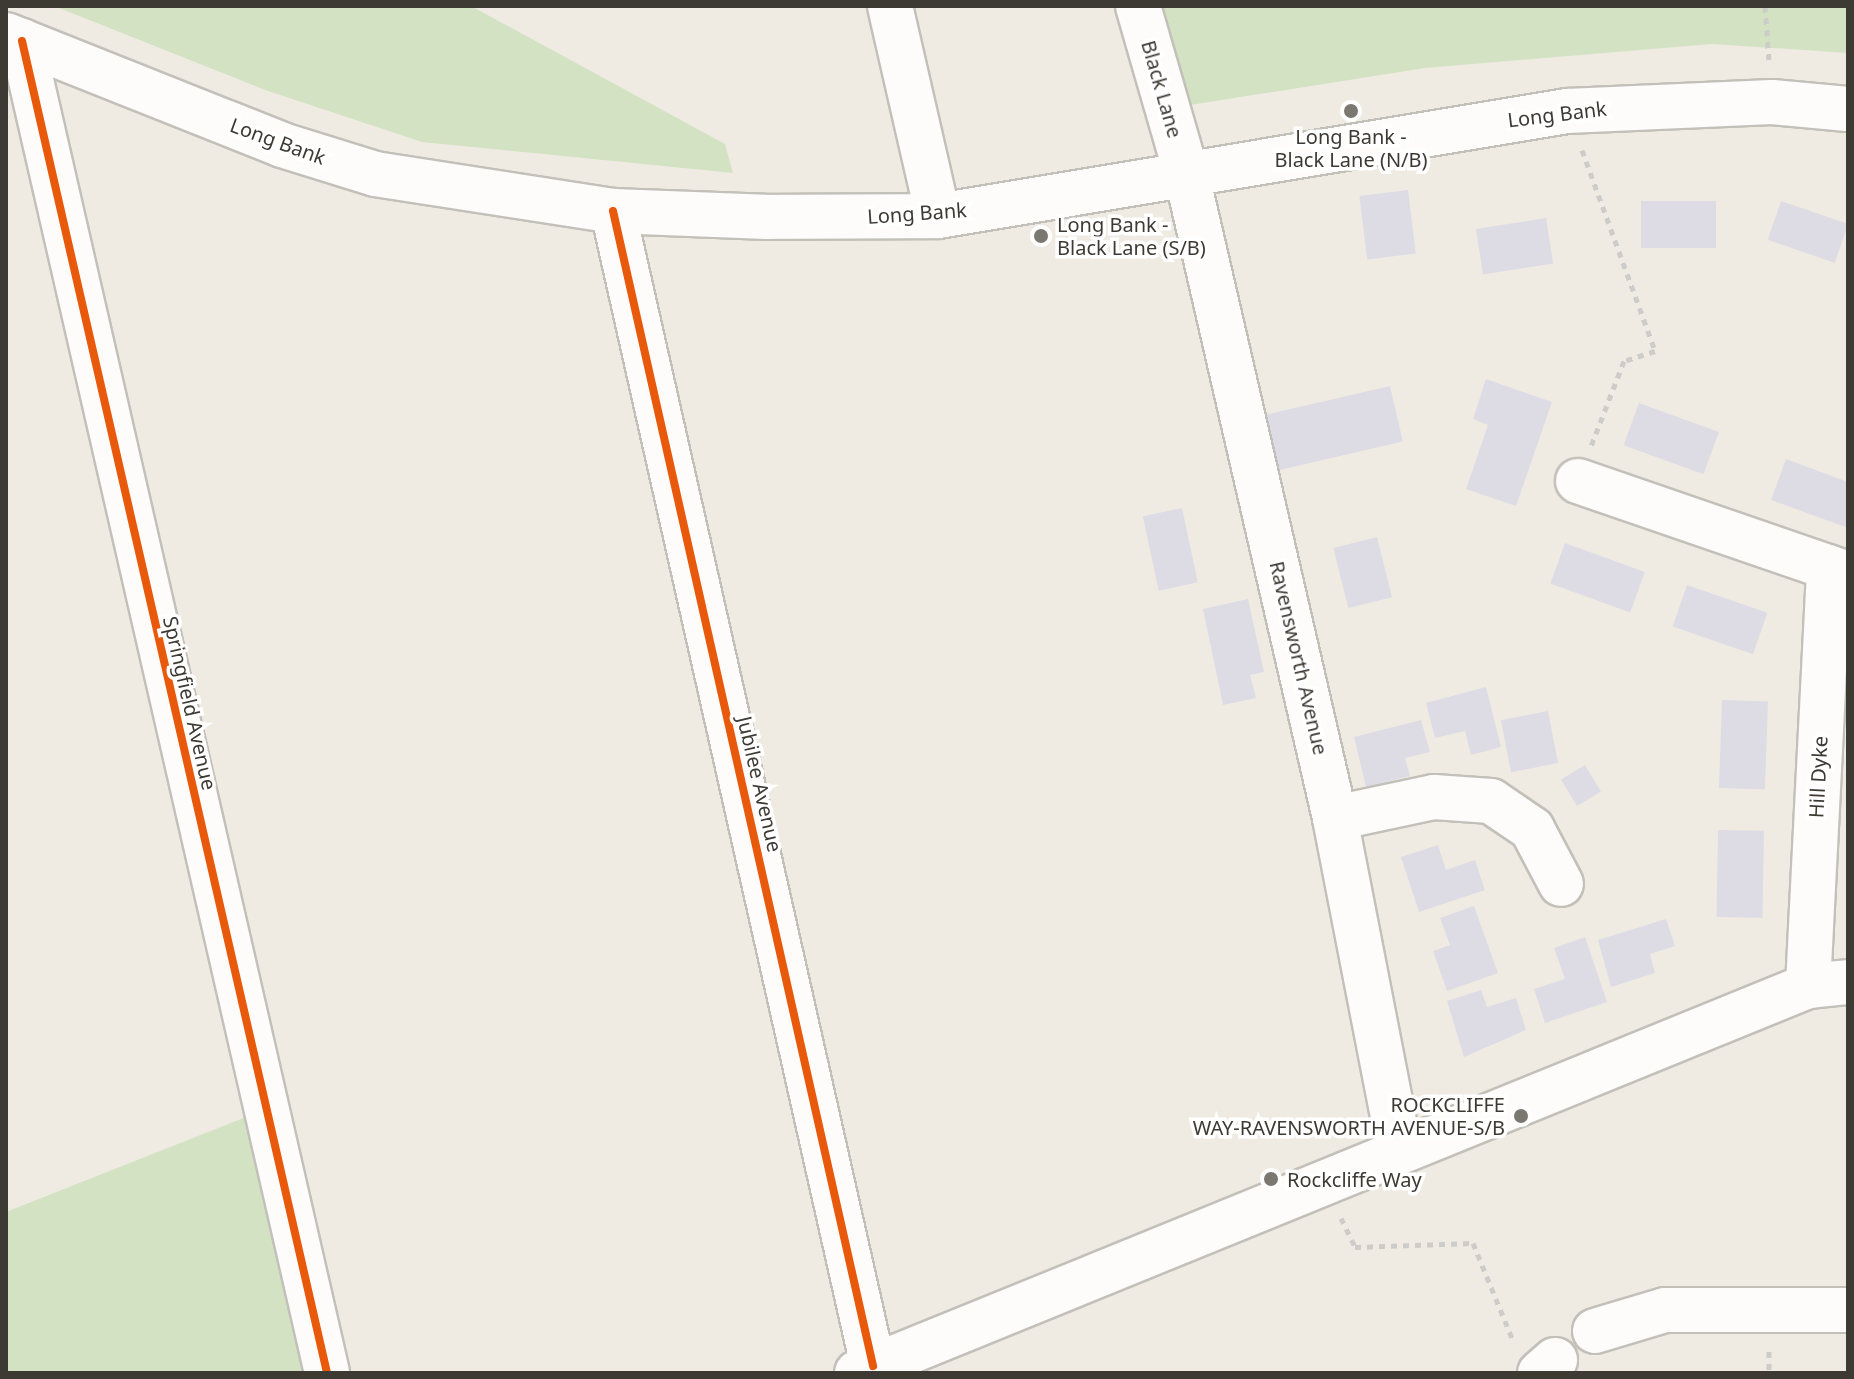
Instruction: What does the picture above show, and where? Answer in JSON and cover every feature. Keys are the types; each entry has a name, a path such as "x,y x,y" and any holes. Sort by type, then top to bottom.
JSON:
{"street":[{"path":"890,6 938,216"},
{"name":"Black Lane","path":"1138,6 1186,172"},
{"name":"Long Bank","path":"14,38 282,145 375,174 613,211 938,216 1186,172 1567,111 1772,102 1848,109"},
{"name":"Springfield Avenue","path":"14,38 327,1373"},
{"name":"Ravensworth Avenue","path":"1186,172 1335,818 1399,1147"},
{"name":"Jubilee Avenue","path":"613,211 855,1269 865,1369"},
{"name":"Hill Dyke","path":"1578,481 1838,571 1828,984"},
{"path":"1335,818 1434,797 1491,801 1532,829 1561,884"},
{"path":"865,1369 1399,1147 1828,984"},
{"path":"1595,1331 1665,1310 1848,1310"}],"path":[{"path":"1765,6 1772,102"},
{"path":"1567,111 1655,351 1624,361 1578,481"},
{"path":"1355,1247 1473,1243 1516,1347 1547,1367"}],"green space":[{"path":"54,6 471,6 725,144 733,173 422,142 268,91"},
{"path":"1160,6 1848,6 1848,53 1712,44 1425,68 1190,105"},
{"path":"246,1117 312,1373 6,1373 6,1212"}],"building":[{"path":"1408,190 1416,254 1367,259 1359,196"},
{"path":"1641,201 1716,201 1716,248 1641,248"},
{"path":"1781,201 1848,224 1835,263 1768,240"},
{"path":"1546,218 1553,263 1483,275 1476,229"},
{"path":"1486,379 1552,402 1516,506 1466,489 1488,425 1473,419"},
{"path":"1390,386 1403,442 1275,471 1262,415"},
{"path":"1639,403 1719,432 1703,474 1624,445"},
{"path":"1786,459 1848,482 1848,528 1771,500"},
{"path":"1182,508 1198,582 1159,591 1143,516"},
{"path":"1377,537 1392,597 1348,608 1333,548"},
{"path":"1565,543 1645,572 1630,612 1550,583"},
{"path":"1687,585 1767,613 1753,654 1673,627"},
{"path":"1248,599 1264,672 1250,675 1256,698 1223,705 1203,609"},
{"path":"1486,687 1501,747 1471,755 1465,731 1435,738 1426,703"},
{"path":"1722,700 1768,702 1765,790 1719,788"},
{"path":"1548,711 1558,763 1511,772 1501,720"},
{"path":"1421,720 1430,752 1405,758 1410,776 1366,787 1354,737"},
{"path":"1585,765 1601,792 1577,806 1561,779"},
{"path":"1718,830 1764,831 1762,918 1716,917"},
{"path":"1438,845 1446,870 1475,860 1485,890 1419,912 1401,857"},
{"path":"1474,906 1498,973 1447,991 1433,951 1450,945 1440,918"},
{"path":"1666,919 1675,946 1650,954 1655,973 1611,987 1598,940"},
{"path":"1585,937 1607,1002 1545,1023 1534,989 1565,979 1554,948"},
{"path":"1481,990 1487,1007 1516,998 1526,1030 1464,1057 1447,1001"}],"cycle path":[{"path":"22,41 327,1373"},
{"path":"613,211 873,1366"}],"place":[{"name":"Long Bank - Black Lane (N/B)","path":"1351,111"},
{"name":"Long Bank - Black Lane (S/B)","path":"1041,236"},
{"name":"ROCKCLIFFE WAY-RAVENSWORTH AVENUE-S/B","path":"1521,1116"},
{"name":"Rockcliffe Way","path":"1271,1179"}]}
